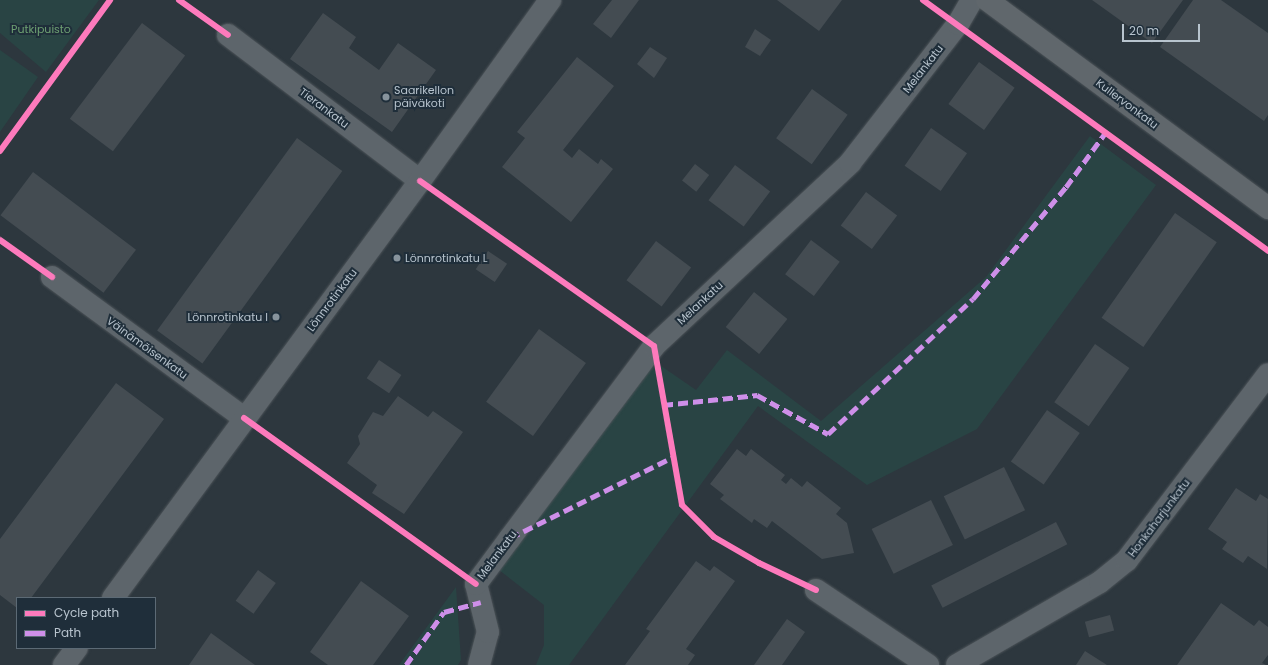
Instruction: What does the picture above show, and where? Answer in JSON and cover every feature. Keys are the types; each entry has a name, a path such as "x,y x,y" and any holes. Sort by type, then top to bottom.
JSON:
{"main road":[{"name":"Kullervonkatu","path":"987,0 1268,208"}],"street":[{"name":"Lönnrotinkatu","path":"114,597 244,418 420,181 550,0"},
{"name":"Melankatu","path":"479,665 488,632 476,584 654,346 850,163 958,24 972,0"},
{"name":"Tierankatu","path":"228,35 420,181"},
{"name":"Väinämöisenkatu","path":"52,277 244,418"},
{"name":"Honkaharjunkatu","path":"957,665 1100,582 1127,560 1268,374"},
{"path":"816,590 928,665"},
{"path":"64,665 76,649"}],"green space":[{"name":"Putkipuisto","path":"0,0 99,0 46,72 0,33"},
{"path":"0,50 38,77 0,132"},
{"path":"1090,136 1156,185 977,429 867,485 758,406 569,665 536,665 544,645 544,605 499,570 651,359 696,390 727,350 821,421 986,277"},
{"path":"456,587 461,660 458,665 399,665"}],"building":[{"path":"612,0 639,0 611,38 593,24"},
{"path":"777,0 842,0 819,31"},
{"path":"1092,0 1183,0 1152,43"},
{"path":"1193,0 1221,0 1268,33 1268,115 1264,121 1160,47"},
{"path":"323,13 356,37 349,48 379,70 398,43 436,70 392,132 290,59"},
{"path":"142,23 185,55 113,151 70,119"},
{"path":"755,29 771,40 760,56 745,47"},
{"path":"650,47 667,58 654,78 637,64"},
{"path":"577,57 614,86 563,150 572,158 579,149 598,164 601,159 613,169 571,222 502,167 525,138 517,132"},
{"path":"979,62 1015,88 984,130 948,104"},
{"path":"812,89 848,115 812,164 776,138"},
{"path":"931,128 967,153 941,191 905,166"},
{"path":"297,138 342,171 202,363 157,331"},
{"path":"695,164 709,175 696,192 682,181"},
{"path":"735,165 770,191 744,227 709,200"},
{"path":"33,172 136,250 104,293 1,215"},
{"path":"866,192 897,215 872,249 841,226"},
{"path":"1175,213 1217,242 1143,347 1102,318"},
{"path":"811,240 840,262 814,296 785,274"},
{"path":"656,241 691,267 662,307 627,280"},
{"path":"488,251 507,264 495,282 476,269"},
{"path":"754,292 787,319 759,354 726,327"},
{"path":"539,329 586,363 533,436 486,402"},
{"path":"1095,344 1129,368 1089,426 1054,402"},
{"path":"379,360 401,375 389,393 367,378"},
{"path":"116,383 164,419 32,597 16,597 16,607 0,595 0,539"},
{"path":"398,396 428,417 433,411 463,432 404,514 372,493 377,485 347,463 360,444 358,436 373,412 383,416"},
{"path":"1047,410 1080,433 1044,485 1011,462"},
{"path":"737,449 746,456 751,449 785,475 781,480 786,484 791,478 802,487 807,481 841,508 836,514 847,523 854,553 822,559 772,521 767,528 754,519 752,523 720,499 724,495 710,484"},
{"path":"1004,467 1025,510 965,540 944,496"},
{"path":"1236,488 1256,501 1260,494 1268,499 1267,569 1248,556 1243,563 1222,549 1227,542 1208,529"},
{"path":"931,500 953,545 894,574 872,529"},
{"path":"1056,522 1067,544 943,608 931,586"},
{"path":"696,561 710,571 714,566 735,581 686,649 695,655 688,665 625,665 650,631 646,629"},
{"path":"258,570 276,583 253,614 236,601"},
{"path":"361,581 409,616 373,665 328,665 310,652"},
{"path":"1221,603 1254,626 1259,620 1268,627 1268,655 1262,663 1266,665 1177,665"},
{"path":"1110,615 1114,630 1089,637 1085,622"},
{"path":"787,619 805,632 782,665 754,665"},
{"path":"211,633 255,665 189,665"},
{"path":"1085,651 1107,665 1076,665"}],"marked path":[{"path":"663,405 757,395 828,434 973,299 1066,187 1106,132"},
{"path":"510,538 673,457"},
{"path":"406,665 444,612 481,602"}],"cycle path":[{"path":"0,151 110,0"},
{"path":"179,0 228,35"},
{"path":"923,0 1268,251"},
{"path":"420,181 654,346 682,505 714,537 759,563 816,590"},
{"path":"0,240 52,277"},
{"path":"244,418 476,584"}],"place":[{"name":"Saarikellon päiväkoti","path":"386,97"},
{"name":"Lönnrotinkatu L","path":"397,258"},
{"name":"Lönnrotinkatu I","path":"276,317"}]}
